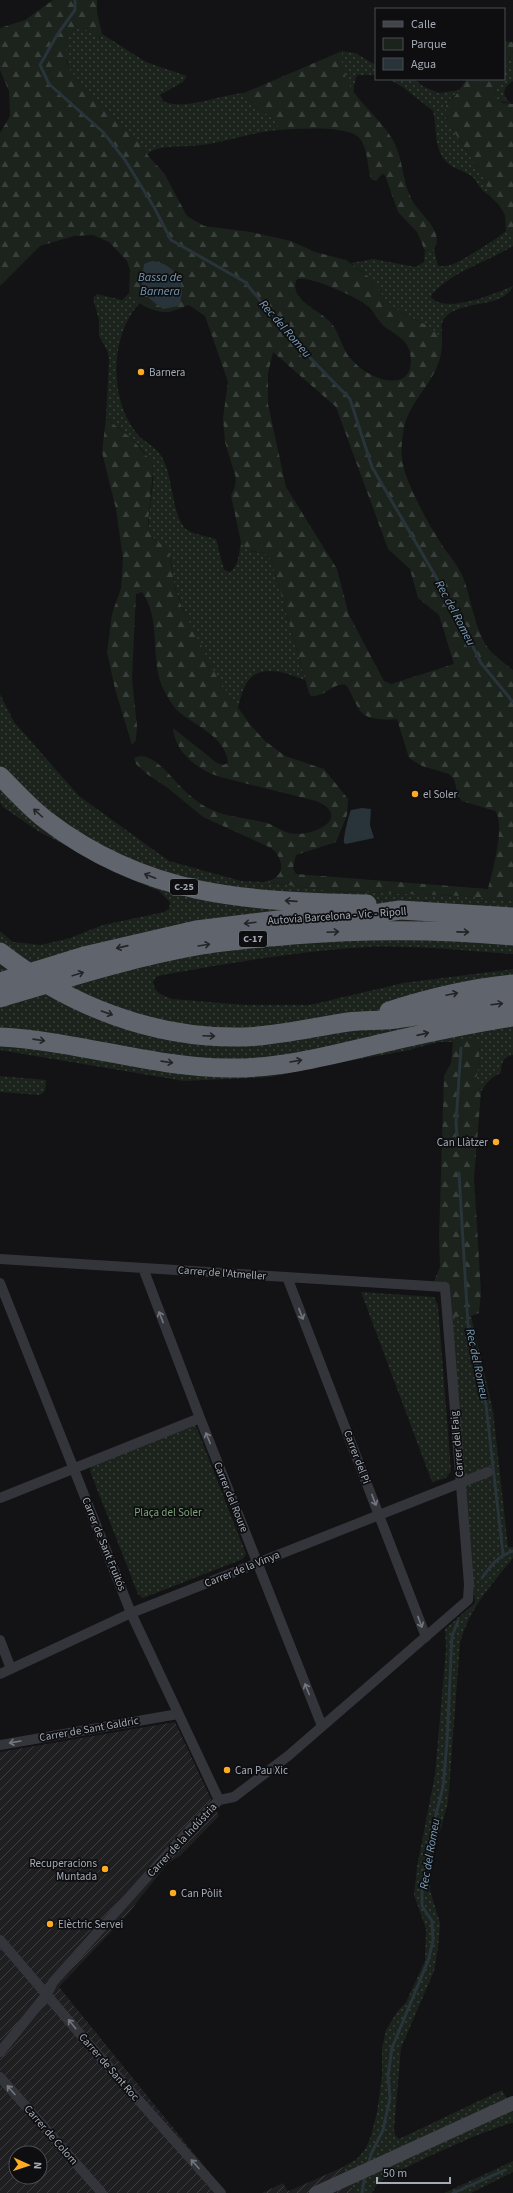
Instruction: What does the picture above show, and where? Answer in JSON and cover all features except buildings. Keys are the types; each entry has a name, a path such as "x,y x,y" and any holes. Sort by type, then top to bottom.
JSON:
{"highway":[{"name":"C-25","path":"0,776 45,820 84,846 119,864 163,881 197,891 235,897 368,904 400,910"},
{"name":"Autovia Barcelona - Vic - Ripoll","path":"0,982 84,956 196,930 278,920 367,915 400,910 513,917"},
{"name":"Autovia Barcelona - Vic - Ripoll","path":"0,998 93,970 202,945 265,937 370,930 469,932 513,936"},
{"path":"0,952 29,974 71,998 98,1010 157,1028 198,1036 244,1037 285,1033 361,1020 394,1019 513,1002"},
{"path":"361,1020 414,1003 513,984"},
{"path":"0,1037 50,1042 180,1064 227,1068 254,1067 340,1053 450,1028 513,1017"}],"street":[{"name":"Carrer de l'Atmeller","path":"0,1259 445,1287"},
{"name":"Carrer del Roure","path":"143,1268 200,1418 322,1726"},
{"name":"Carrer del Pi","path":"287,1277 426,1637"},
{"name":"Carrer de Sant Fruitós","path":"0,1283 131,1613 219,1800"},
{"name":"Carrer del Faig","path":"445,1287 469,1584 468,1600"},
{"path":"0,1498 200,1418"},
{"name":"Carrer de la Vinya","path":"0,1674 131,1613 460,1481 488,1472"},
{"name":"Carrer de la Indústria","path":"0,2052 46,1994 53,1982 190,1828 219,1800 234,1797 288,1756 468,1600"},
{"path":"0,1640 11,1669"},
{"name":"Carrer de Sant Galdric","path":"0,1745 178,1714"},
{"name":"Carrer de Sant Roc","path":"0,1940 221,2193"},
{"name":"Carrer de Colom","path":"0,2078 102,2193"},
{"path":"316,2193 513,2103"}],"shaded area":[{"path":"175,1722 219,1816 181,1855 167,1864 127,1915 59,1987 226,2193 0,2193 0,1752"},
{"path":"343,2167 354,2193 262,2193 283,2183 289,2191"}],"green space":[{"path":"53,0 97,0 97,13 102,34 99,38 83,28 73,28 67,40 66,61 70,71 138,142 164,173 187,216 204,226 251,232 291,241 315,252 346,260 369,277 388,303 404,314 428,326 442,338 441,353 437,366 432,377 411,408 406,420 402,445 403,463 407,479 424,515 462,575 479,631 483,639 490,650 513,670 513,901 465,896 333,891 264,882 275,878 281,870 279,857 273,849 203,817 136,764 134,758 141,756 155,761 193,798 212,810 267,823 289,833 299,834 319,829 331,819 331,813 327,807 316,801 220,777 196,765 183,753 178,745 173,728 217,763 223,765 228,763 222,746 216,739 210,733 179,712 165,692 157,668 152,616 148,603 142,592 136,594 132,679 137,726 136,740 132,745 115,689 107,652 112,614 121,588 123,558 116,509 102,452 106,418 131,438 151,461 153,471 148,523 150,533 153,539 163,545 169,552 175,588 182,608 218,679 248,722 265,741 285,756 324,769 348,799 347,815 336,842 296,855 293,868 296,874 488,889 499,837 498,817 495,811 462,801 458,796 454,779 449,774 422,766 409,758 397,719 379,719 369,717 362,713 346,685 337,686 321,695 311,696 309,693 271,559 265,553 247,550 241,542 231,496 236,478 225,442 223,418 228,382 205,316 189,305 168,312 163,312 146,307 136,301 129,293 130,270 127,261 109,242 93,235 74,236 40,246 0,286 0,133 10,116 9,91 0,70 0,28 25,20","holes":["298,279 305,279 324,284 347,294 370,308 383,325 400,337 408,347 411,366 407,375 400,379 381,379 361,368 344,349 334,327 329,321 303,301 298,295 296,289 296,281","273,352 336,407 388,549 410,569 418,598 439,615 454,664 391,684 384,681 349,615 337,569 286,487 268,404 268,373"]},
{"path":"73,27 83,28 100,38 102,34 146,62 187,76 183,82 160,95 163,101 182,105 244,93 253,105 274,119 280,130 258,133 202,145 161,148 150,152 147,155 138,142 70,71 66,48 68,37"},
{"path":"505,41 513,42 513,51 505,69"},
{"path":"342,51 355,53 375,64 375,75 358,75 356,77 353,92 349,88 344,78 341,62"},
{"path":"342,51 342,65 352,89 393,140 411,198 434,229 437,242 434,249 425,251 417,232 398,212 385,175 382,174 376,181 371,179 365,149 361,140 355,135 347,132 323,129 280,130 274,119 253,105 244,93"},
{"path":"513,51 513,81 504,91 505,97 510,103 497,100 495,93 500,80 505,80 505,69"},
{"path":"391,80 415,80 424,87 439,93 460,90 449,100 446,106 446,119 484,178 489,195 482,190 473,177 446,162 437,142 433,111 404,88"},
{"path":"466,80 500,80 495,93 497,99 503,103 513,104 513,233 506,231 505,215 499,205 489,195 484,178 446,119 446,106 449,100 455,96"},
{"path":"506,231 513,233 513,246 450,279 432,294 431,297 438,302 447,304 459,303 484,297 513,286 507,294 499,299 455,310 447,315 442,323 442,338 428,326 404,314 388,303 369,277 351,263 373,259 416,267 424,262 425,251 434,249 438,266 449,265 470,255"},
{"path":"129,293 140,303 130,316 123,331 118,348 116,366 117,384 127,417 135,431 142,439 154,447 161,455 167,469 178,517 182,524 187,530 216,539 224,570 230,572 235,566 241,542 251,551 265,553 271,559 305,680 281,672 265,671 258,673 251,677 246,684 238,708 210,666 188,621 176,590 167,550 154,539 150,532 149,520 153,482 152,466 145,453 139,446 106,418 109,359 107,350 99,336 99,320 93,298 97,294 122,300"},
{"path":"0,694 14,722 79,796 169,861 241,881 264,882 333,891 465,896 513,901 513,954 403,947 367,947 315,951 162,975 156,977 153,982 155,989 160,994 172,999 246,1005 310,1005 403,983 513,969 513,1055 507,1057 503,1061 501,1073 494,1076 481,1092 476,1080 479,1064 480,1042 438,1042 405,1051 331,1064 271,1077 184,1081 0,1050 0,931 13,942 41,945 70,938 103,925 164,912 169,909 170,902 159,891 123,876 38,831 3,807 0,802"},
{"path":"469,1038 476,1039 480,1042 479,1064 476,1080 481,1092 474,1178 481,1292 479,1313 471,1316 452,1317 450,1285 433,1284 440,1267 439,1237 444,1076 451,1063 453,1041"},
{"path":"0,1076 46,1080 45,1091 40,1095 0,1092"},
{"path":"361,1292 434,1297 438,1306 451,1471 446,1478 432,1482"},
{"path":"471,1316 493,1411 508,1547 513,1547 513,1558 475,1608 469,1618 460,1643 448,1802 431,1863 430,1890 440,1923 438,1948 434,1971 401,2048 394,2129 395,2135 399,2139 502,2090 513,2111 513,2123 487,2131 423,2159 379,2183 372,2193 354,2193 343,2167 357,2159 366,2148 371,2136 377,2112 382,2077 382,2049 386,2030 397,2012 406,2002 425,1961 426,1929 414,1895 417,1867 435,1775 446,1649 445,1629 475,1603 452,1317"},
{"name":"Plaça del Soler","path":"193,1424 196,1426 246,1554 243,1559 143,1598 138,1594 90,1471 91,1466"},
{"path":"513,2161 513,2172 471,2193 444,2193"}],"water":[{"name":"Bassa de Barnera","path":"152,261 168,266 173,270 179,279 182,291 179,306 163,309 150,299 143,291 142,280 144,264"},
{"path":"362,808 371,809 370,825 374,838 346,844 344,843 344,837 351,810"}],"waterway":[{"name":"Rec del Romeu","path":"75,0 75,10 57,35 40,65 49,84 103,132 125,160 154,207 171,240 245,282 290,337 350,399 372,467 455,610 481,663 513,702"},
{"name":"Rec del Romeu","path":"458,1146 456,1123 461,1048"},
{"name":"Rec del Romeu","path":"459,1173 468,1325 486,1405 503,1554"},
{"path":"482,1578 495,1562 513,1551"},
{"name":"Rec del Romeu","path":"368,2164 383,2130 390,2098 388,2076 392,2048 428,1961 433,1941 432,1921 422,1906 422,1886 430,1838 443,1787 447,1742 452,1636 458,1621"},
{"path":"453,2193 505,2170"},
{"name":"Rec del Romeu","path":"362,2193 365,2175"}],"place":[{"name":"Barnera","path":"141,372"},
{"name":"el Soler","path":"415,794"},
{"name":"Can Llàtzer","path":"496,1142"},
{"name":"Can Pau Xic","path":"227,1770"},
{"name":"Recuperacions Muntada","path":"105,1869"},
{"name":"Can Pòlit","path":"173,1893"},
{"name":"Elèctric Servei","path":"50,1924"}]}
